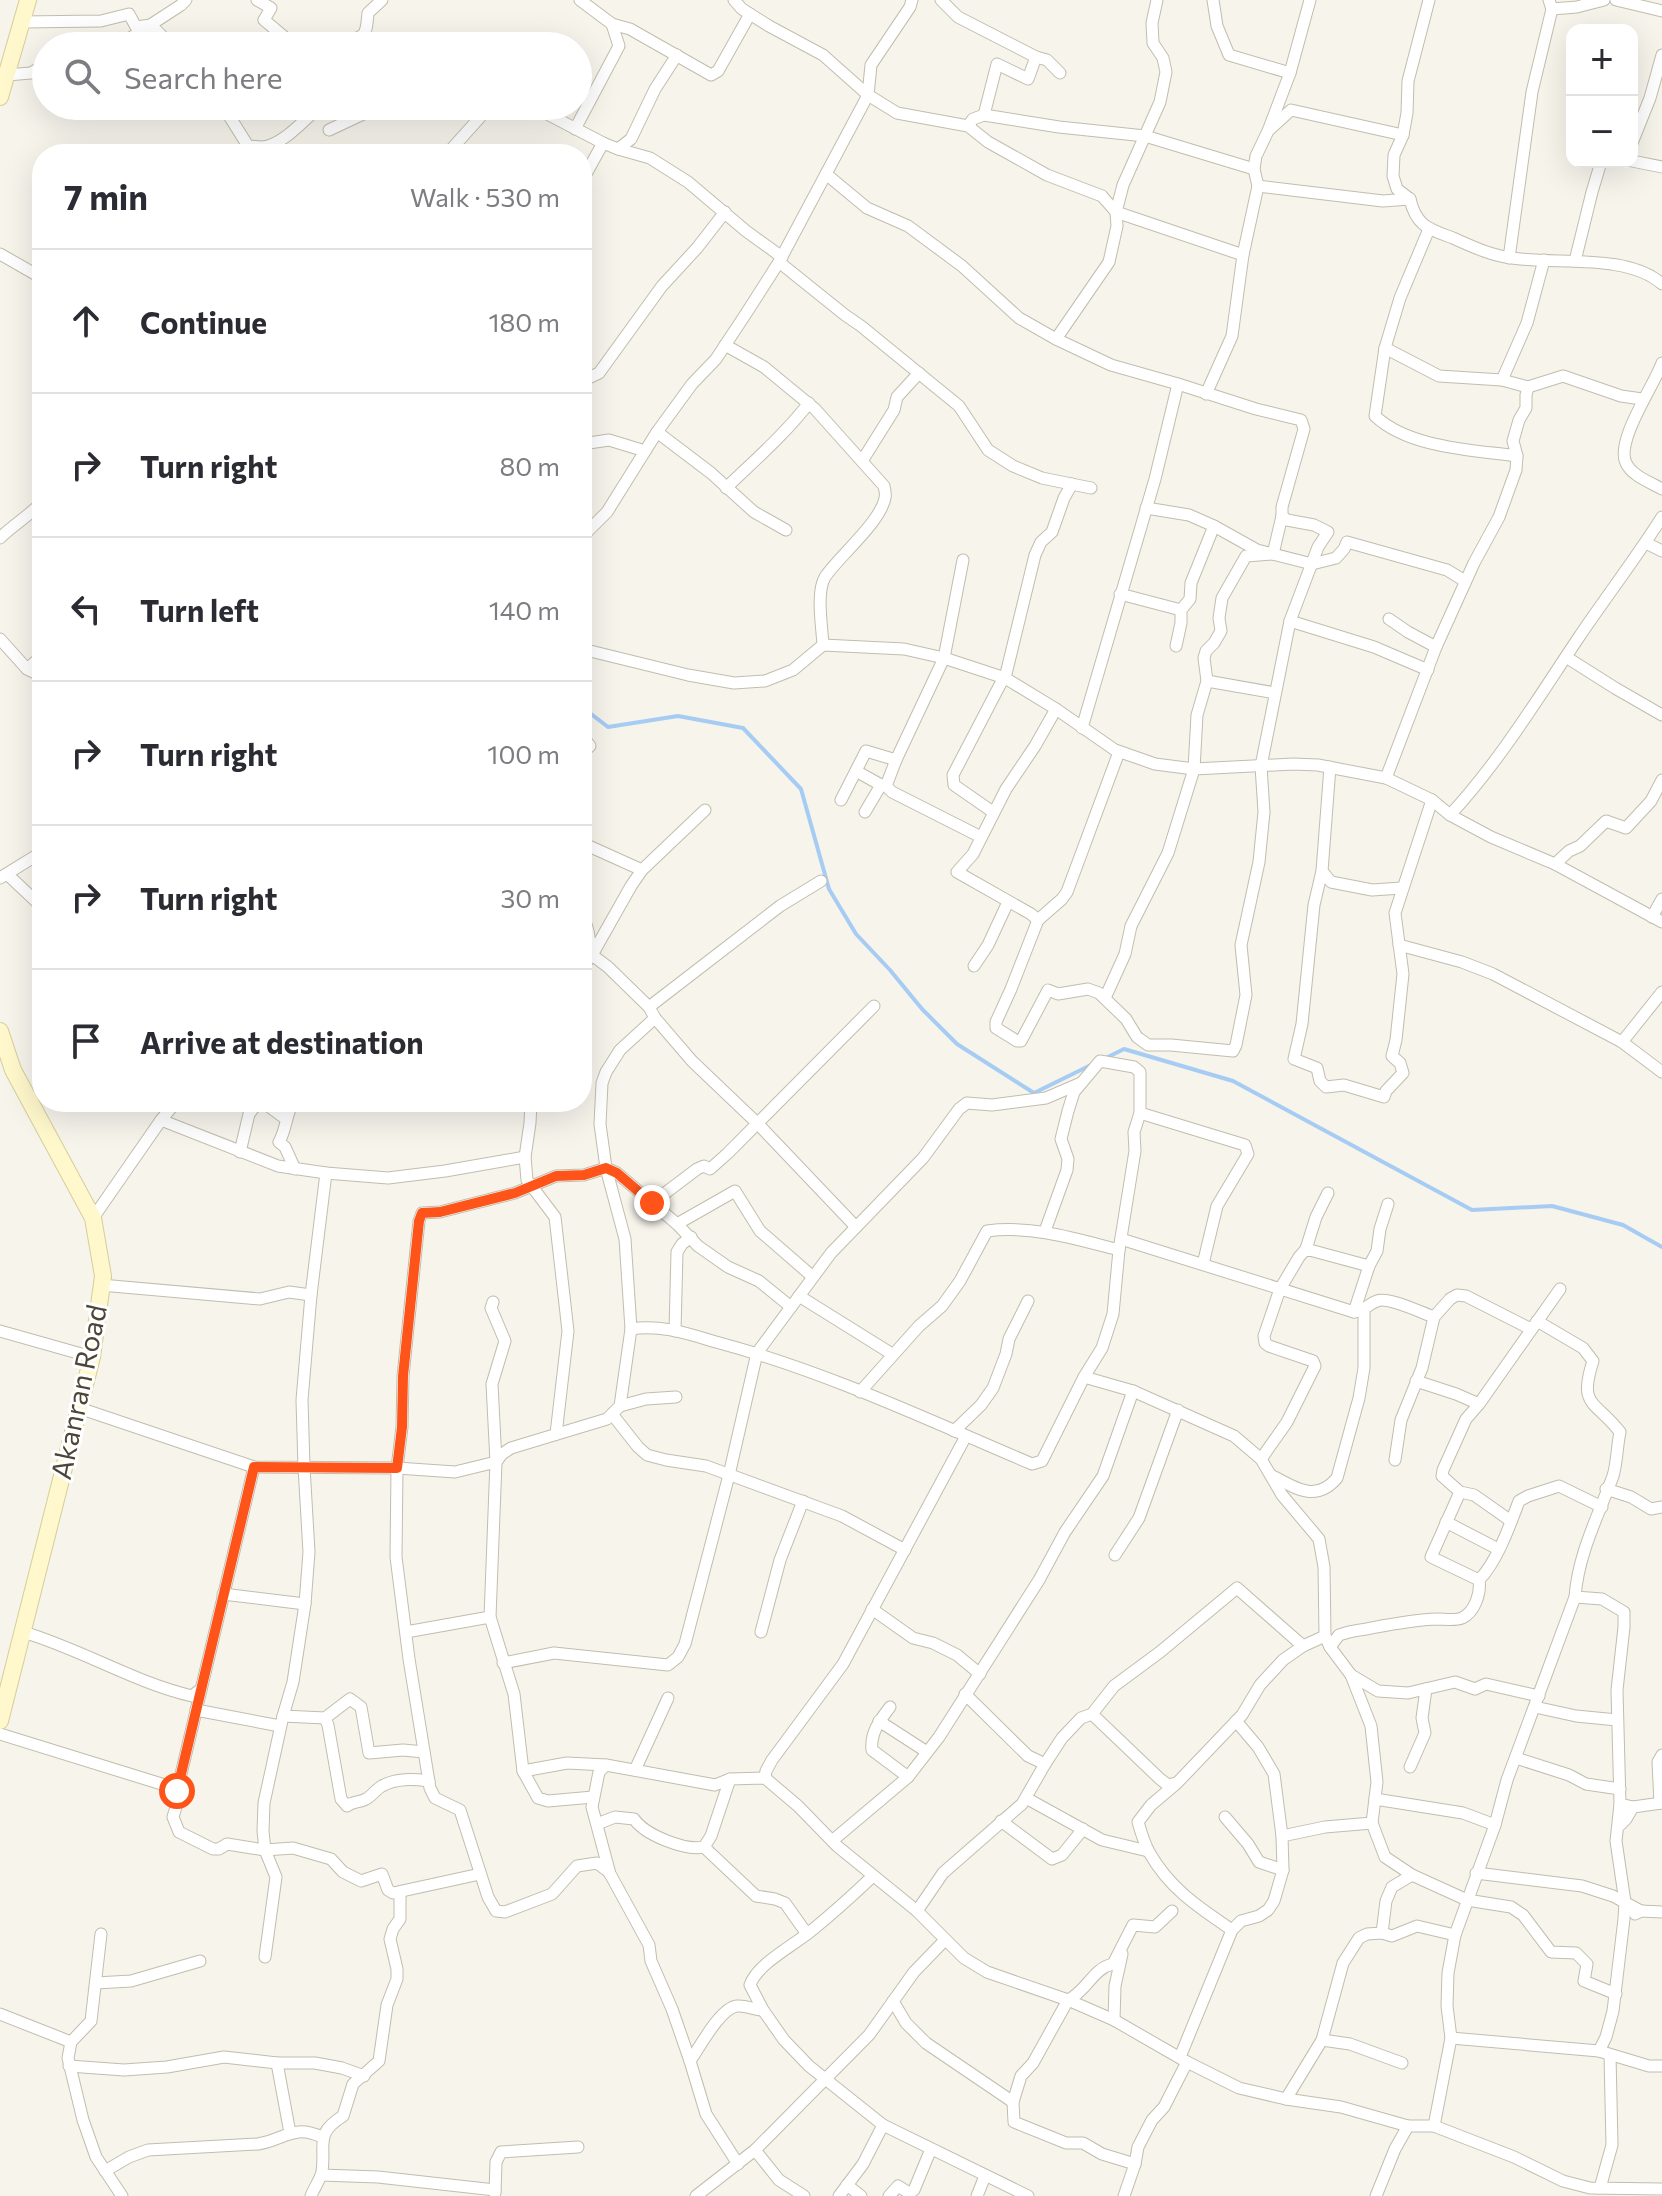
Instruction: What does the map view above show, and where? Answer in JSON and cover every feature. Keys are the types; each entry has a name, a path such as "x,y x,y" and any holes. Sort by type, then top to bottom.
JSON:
{"main road":[{"path":"0,97 28,0"},
{"name":"Akanran Road","path":"0,1031 13,1070 32,1105"},
{"name":"Akanran Road","path":"0,1721 92,1357 101,1285 101,1264 93,1218 36,1112"}],"street":[{"path":"140,32 186,0"},
{"path":"257,0 271,8 264,20 278,32"},
{"path":"366,32 368,13 382,0"},
{"path":"580,0 612,24 630,29 711,75 718,71 750,14"},
{"path":"598,12 607,0"},
{"path":"734,0 750,14 823,55 868,95 897,113 968,126 988,142 1047,175 1102,196 1116,212 1243,255"},
{"path":"592,527 607,512 657,432 725,345 780,259 868,95 871,65 912,0"},
{"path":"941,0 958,17 1047,60 1060,73"},
{"path":"1056,339 1109,262 1123,185 1160,102 1166,72 1163,58 1153,43 1152,23 1157,0"},
{"path":"1213,0 1217,26 1229,55 1290,73"},
{"path":"1206,394 1232,336 1243,255 1258,186 1254,169 1256,156 1290,73 1310,0"},
{"path":"1429,0 1408,81 1403,135 1394,155 1393,176 1397,189 1410,199 1414,215 1429,229 1509,258 1575,261 1639,269 1662,284"},
{"path":"1509,258 1532,92 1550,4 1577,7 1604,0"},
{"path":"1616,0 1662,11"},
{"path":"22,22 101,21 129,14 136,27 151,25"},
{"path":"592,97 619,46 612,24"},
{"path":"151,25 158,32"},
{"path":"618,149 631,139 655,89 677,55"},
{"path":"984,115 997,64 1028,79 1036,57"},
{"path":"1638,128 1661,63"},
{"path":"7,75 32,72"},
{"path":"1268,131 1291,110 1403,135"},
{"path":"968,126 973,119 984,115 1145,136 1254,169"},
{"path":"232,120 247,144"},
{"path":"272,144 292,133 304,120"},
{"path":"329,130 350,120"},
{"path":"456,144 478,120"},
{"path":"558,120 603,143 650,158 688,182 959,406 988,450 1013,466 1042,478 1091,488"},
{"path":"575,129 580,120"},
{"path":"592,163 603,143"},
{"path":"1638,162 1662,167"},
{"path":"1575,261 1599,168"},
{"path":"826,174 867,208 908,226 962,266 1019,318 1056,339 1111,365 1301,420 1304,429 1282,507 1273,554"},
{"path":"1258,186 1383,201 1410,199"},
{"path":"592,376 599,373 662,286 725,212"},
{"path":"1429,229 1400,298 1385,348 1375,416 1384,425 1423,441 1517,456"},
{"path":"0,254 32,272"},
{"path":"1502,380 1527,323 1544,260"},
{"path":"725,345 764,367 809,403 884,486 885,498 878,513 825,578 821,592 823,645"},
{"path":"1385,348 1439,376 1502,380 1528,387 1563,376 1621,396 1642,399"},
{"path":"1662,363 1660,377 1642,399 1624,452 1626,463 1638,476 1662,489"},
{"path":"862,461 894,410 897,397 919,373"},
{"path":"1082,728 1146,508 1178,384"},
{"path":"1386,778 1436,647 1465,581 1499,517 1516,470 1517,456 1513,441 1526,408 1528,387"},
{"path":"726,488 761,452 782,436 809,403"},
{"path":"657,432 711,473 754,512 786,530"},
{"path":"592,443 609,440 645,451"},
{"path":"993,812 954,785 953,775 1004,679 1035,555 1041,542 1052,532 1072,484"},
{"path":"1146,508 1189,515 1257,550 1312,564 1336,558 1347,542 1447,570 1465,581"},
{"path":"0,538 32,513"},
{"path":"1119,752 1067,892 1038,920 996,1028 1021,1041 1048,990 1058,994 1088,989 1105,998 1126,1019 1137,1037 1148,1045 1233,1051 1246,995 1241,945 1259,862 1264,812 1261,766 1290,621 1318,547 1328,532 1282,516"},
{"path":"1450,815 1476,787 1544,693 1610,590 1662,517"},
{"path":"1176,646 1181,610 1190,599 1191,583 1214,526"},
{"path":"1646,543 1662,551"},
{"path":"1105,998 1125,954 1131,926 1168,853 1194,769 1197,715 1207,681 1204,658 1221,631 1222,598 1246,556 1273,554"},
{"path":"865,812 883,786 944,658 963,560"},
{"path":"1120,594 1181,610"},
{"path":"1389,619 1436,647"},
{"path":"1290,621 1374,647 1428,670"},
{"path":"0,639 32,671"},
{"path":"592,651 734,683 765,681 793,670 823,645 904,649 944,658 1004,679 1056,709 1119,752 1155,764 1194,769 1293,764 1330,767 1386,778 1432,800 1450,815 1491,837 1555,864 1657,920 1662,899"},
{"path":"1566,657 1662,715"},
{"path":"27,669 32,665"},
{"path":"1207,681 1275,693"},
{"path":"1038,920 957,872 957,869 973,854 993,812 1056,709"},
{"path":"841,800 866,751 896,760"},
{"path":"1330,767 1322,871 1314,905 1302,1024 1294,1059 1317,1068 1320,1081 1326,1087 1344,1085 1384,1097 1403,1073 1400,1063 1392,1056 1403,974 1395,913 1432,800"},
{"path":"856,771 981,837"},
{"path":"1555,864 1606,821 1626,828 1651,801 1662,780"},
{"path":"705,810 642,870 592,955 649,1007 692,1061 757,1123 856,1227"},
{"path":"592,848 642,870"},
{"path":"32,858 4,876 32,899"},
{"path":"1322,871 1331,882 1372,890 1402,888"},
{"path":"649,1007 780,906 821,881"},
{"path":"974,966 988,945 1008,902"},
{"path":"1399,945 1493,974 1622,1042 1662,1072"},
{"path":"1622,1042 1662,992"},
{"path":"652,1203 697,1169 704,1166 710,1169 874,1006"},
{"path":"655,1018 620,1050 602,1083 600,1124 606,1168 625,1239 631,1329 616,1410 638,1447 647,1455 706,1466 803,1501 842,1516 905,1550"},
{"path":"631,1329 675,1331 757,1353 1032,1464 1042,1461 1102,1348 1113,1314 1120,1244 1135,1151 1134,1132 1140,1113 1140,1072 1134,1067 1100,1061 1074,1092 1061,1139 1068,1159 1067,1170 1045,1231"},
{"path":"503,1663 554,1653 668,1665 678,1657 685,1644 729,1475 757,1353 831,1253 923,1158 959,1109 967,1103 992,1105 1046,1098 1081,1083"},
{"path":"93,1218 168,1112"},
{"path":"240,1152 251,1112"},
{"path":"275,1112 286,1119"},
{"path":"289,1112 279,1142 285,1147 295,1169"},
{"path":"531,1112 525,1157 527,1180 555,1217 568,1331 556,1434"},
{"path":"1140,1113 1245,1145 1248,1154 1217,1206 1203,1264"},
{"path":"161,1120 278,1166 326,1173 388,1178 525,1157"},
{"path":"738,2164 706,2114 672,2009 651,1961 649,1945 609,1872 597,1863 577,1866 552,1894 505,1912 496,1911 480,1874 460,1810 435,1798 424,1752 396,1557 397,1468 403,1376 422,1213 440,1212 500,1197 556,1176 584,1175 606,1168 617,1173 698,1246 728,1267 759,1281 791,1307"},
{"path":"265,1957 276,1877 265,1850 264,1803 293,1682 305,1604 309,1552 302,1400 326,1173"},
{"path":"677,1224 735,1191 760,1231 813,1277"},
{"path":"1261,1459 1287,1422 1315,1366 1313,1361 1269,1346 1264,1336 1280,1289 1306,1249 1328,1193"},
{"path":"1270,1475 1294,1488 1315,1492 1329,1488 1337,1478 1364,1368 1359,1311 1388,1204"},
{"path":"860,1392 892,1354 942,1306 960,1281 987,1231 1000,1229 1045,1231 1120,1244 1203,1264 1359,1311 1385,1299 1434,1317"},
{"path":"675,1331 677,1252 691,1237"},
{"path":"1306,1249 1369,1266"},
{"path":"101,1285 260,1299 289,1292 311,1295"},
{"path":"1511,1521 1474,1495 1460,1492 1442,1476 1443,1470 1466,1419 1560,1289"},
{"path":"1395,1460 1401,1420 1422,1368 1434,1317 1457,1295 1466,1296 1583,1348 1593,1361 1586,1390 1589,1401 1620,1432 1614,1474 1585,1548 1575,1597 1455,1935 1448,1973 1447,2006 1451,2038 1434,2126"},
{"path":"799,1296 892,1354"},
{"path":"954,1431 981,1405 993,1388 1009,1339 1028,1301"},
{"path":"493,1302 491,1308 505,1341 492,1384 496,1462 490,1617 514,1694 523,1771 538,1798 548,1801 593,1797"},
{"path":"0,1331 92,1357"},
{"path":"1084,1377 1133,1391 1234,1436 1261,1459 1282,1495 1319,1539 1324,1567 1327,1642 1351,1675 1371,1726 1377,1782 1372,1823 1385,1857 1412,1875 1467,1900 1511,1907 1523,1915 1551,1952 1576,1953 1587,1964 1584,1981 1616,1994"},
{"path":"1416,1381 1479,1404"},
{"path":"832,1841 908,1777 980,1674 1065,1532 1103,1476 1133,1391"},
{"path":"79,1408 254,1467 397,1468 455,1472 496,1462 511,1448 607,1419 616,1410 646,1399 676,1397"},
{"path":"1115,1555 1139,1518 1178,1410"},
{"path":"765,1778 772,1760 843,1664 966,1436"},
{"path":"254,1467 202,1688 200,1711 177,1791 179,1797 173,1817 179,1832 213,1849 227,1844 265,1850 293,1848 328,1858 343,1872 361,1881 382,1874 390,1893 480,1874"},
{"path":"1479,1580 1498,1549 1519,1501 1559,1486 1602,1507"},
{"path":"1606,1489 1631,1497 1651,1509 1662,1507"},
{"path":"1460,1492 1431,1557 1479,1580"},
{"path":"761,1632 780,1560 803,1501"},
{"path":"1446,1522 1498,1549"},
{"path":"1232,1930 1187,1900 1172,1885 1148,1851 1138,1822 1151,1805 1177,1783 1236,1721 1283,1660 1303,1646 1327,1642 1349,1632 1416,1620 1460,1620 1473,1607 1480,1589 1479,1580"},
{"path":"917,1911 943,1873 1018,1809 1062,1738 1081,1718 1092,1714 1114,1686 1237,1588 1303,1646"},
{"path":"223,1594 305,1604"},
{"path":"1575,1597 1602,1599 1624,1612 1617,1690 1620,1804 1616,1841 1625,1902 1616,1994 1605,2053 1612,2145 1600,2188"},
{"path":"872,1609 913,1638 933,1643 957,1655 980,1674"},
{"path":"406,1632 490,1617"},
{"path":"23,1632 164,1690 192,1696 202,1688"},
{"path":"1351,1675 1378,1691 1408,1693 1455,1682 1475,1689 1486,1684 1576,1716 1617,1720"},
{"path":"1410,1767 1425,1733 1422,1718 1426,1689"},
{"path":"965,1694 1028,1756 1045,1764"},
{"path":"635,1770 668,1698"},
{"path":"200,1711 282,1721 325,1718 350,1699 361,1707 369,1753 424,1752"},
{"path":"890,1707 879,1721 872,1750 908,1777"},
{"path":"1092,1714 1160,1779 1168,1785 1177,1783"},
{"path":"325,1718 341,1799 347,1806 366,1799 391,1781 429,1781"},
{"path":"879,1721 927,1752"},
{"path":"1124,2196 1138,2147 1152,2120 1164,2107 1232,1930 1241,1921 1268,1910 1274,1901 1283,1870 1274,1774 1258,1747 1236,1721"},
{"path":"0,1734 177,1791"},
{"path":"1620,1804 1633,1807 1661,1803 1658,1762 1662,1755"},
{"path":"1516,1758 1569,1775 1586,1784 1620,1789"},
{"path":"523,1771 567,1763 606,1765 715,1785 730,1779 765,1778 832,1841 917,1911 964,1958 987,1972 1068,2000 1114,2020 1239,2088 1341,2107 1408,2126 1434,2126 1514,2157 1563,2181 1590,2188 1662,2189"},
{"path":"606,1765 599,1772 592,1807 616,1892"},
{"path":"597,1824 615,1817 634,1819 639,1827 652,1834 693,1849 704,1847 711,1836 730,1779"},
{"path":"1026,1798 1102,1840 1148,1851"},
{"path":"1375,1799 1463,1813 1495,1825"},
{"path":"1619,1826 1633,1807"},
{"path":"1225,1817 1259,1862 1283,1870"},
{"path":"1001,1821 1052,1859 1062,1855 1083,1829"},
{"path":"1282,1836 1325,1827 1372,1823"},
{"path":"704,1847 756,1896 785,1903 807,1934"},
{"path":"1476,1873 1582,1886 1613,1896 1641,1911 1662,1912"},
{"path":"1382,1933 1386,1901 1392,1887 1412,1875"},
{"path":"873,1876 786,1949 750,1981 750,1985 784,2040 809,2066 883,2125 1028,2196"},
{"path":"311,2196 321,2175 322,2137 330,2124 346,2111 350,2088 379,2061 387,2005 397,1979 390,1939 401,1915 400,1893"},
{"path":"1135,2164 1102,2154 1083,2143 1066,2143 1014,2122 1013,2102 1021,2076 1033,2063 1068,2000 1077,1996 1103,1966 1113,1964 1133,1925 1155,1927 1172,1911"},
{"path":"1624,1919 1641,1911"},
{"path":"1286,2099 1322,2040 1343,1963 1359,1938 1382,1933 1392,1936 1417,1926 1455,1935"},
{"path":"101,1934 91,2021 71,2042 68,2058 96,2157 122,2196"},
{"path":"696,2196 755,2150 869,2035 914,1972 945,1940"},
{"path":"1114,2020 1115,1986 1122,1950"},
{"path":"96,1983 131,1981 200,1961"},
{"path":"893,2001 906,2023 926,2043 1013,2102"},
{"path":"690,2061 722,2014 732,2007 763,2010"},
{"path":"0,2014 71,2042"},
{"path":"1451,2038 1605,2053 1649,2066 1662,2066"},
{"path":"1322,2040 1350,2044 1402,2063"},
{"path":"69,2066 124,2070 167,2067 224,2057 277,2063 315,2063 364,2076"},
{"path":"277,2063 290,2133"},
{"path":"839,2196 863,2164 883,2125"},
{"path":"1376,2196 1408,2126"},
{"path":"105,2171 148,2150 258,2144 301,2130 322,2137"},
{"path":"321,2175 378,2177 495,2193 496,2162 501,2152 578,2147"},
{"path":"889,2196 898,2186 909,2193 914,2190 931,2149"},
{"path":"755,2150 779,2180 804,2196"},
{"path":"977,2196 985,2176"},
{"path":"1560,2196 1563,2181"},
{"path":"847,2185 861,2196"}],"waterway":[{"path":"592,715 608,727 678,716 743,728 801,789 829,889 856,934 957,1044 1034,1093 1091,1065"},
{"path":"1106,1058 1124,1049 1233,1081 1472,1210 1552,1206 1623,1225 1662,1247"}],"route":[{"path":"177,1791 254,1467 397,1468 403,1376 422,1213 440,1212 515,1193 556,1176 584,1175 606,1168 617,1173 652,1203"}]}
